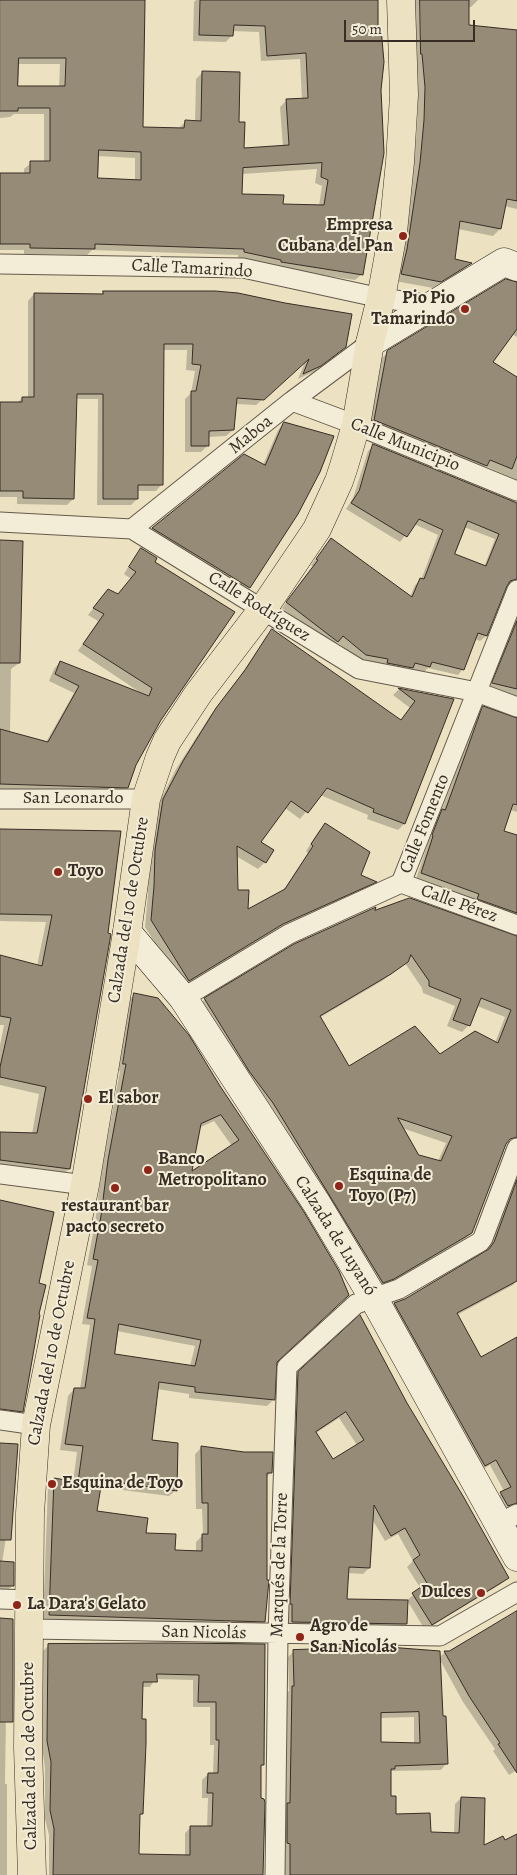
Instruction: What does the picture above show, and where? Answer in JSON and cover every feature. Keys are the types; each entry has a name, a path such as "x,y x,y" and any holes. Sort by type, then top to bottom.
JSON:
{"main road":[{"name":"Calzada del 10 de Octubre","path":"32,1875 28,1746 30,1513 36,1425 86,1185 118,977 127,932 146,799 167,741 198,694 263,609 317,529 339,481 356,425 370,343 381,298 393,232 404,94 401,0"},
{"path":"370,343 504,262 517,267"},
{"name":"Calzada de Luyanó","path":"127,932 183,998 317,1204 508,1519 517,1556"}],"street":[{"name":"Calle Tamarindo","path":"0,264 242,268 381,298 431,305"},
{"name":"Maboa","path":"132,529 292,401 370,343"},
{"name":"Calle Municipio","path":"292,401 517,491"},
{"name":"Calle Rodríguez","path":"0,522 132,529 362,671 477,692 517,707"},
{"name":"Calle Fomento","path":"183,998 289,934 402,883 517,590"},
{"name":"San Leonardo","path":"0,799 146,799"},
{"name":"Calle Pérez","path":"402,883 517,925"},
{"name":"Marqués de la Torre","path":"275,1875 278,1635 287,1368 356,1304 399,1289 480,1242 517,1148"},
{"path":"0,1174 86,1185"},
{"path":"0,1420 36,1425"},
{"name":"San Nicolás","path":"30,1629 278,1635 440,1636 517,1592"},
{"path":"0,1599 30,1600"}],"building":[{"path":"0,0 145,0 143,127 184,128 185,120 201,121 202,71 240,72 239,122 245,122 244,148 289,145 286,99 308,98 306,53 267,56 265,26 234,25 233,36 199,35 200,0 378,0 378,28 381,28 384,62 381,90 384,153 363,275 281,262 281,260 244,252 244,249 95,244 95,249 30,248 30,244 0,244 0,173 30,173 30,161 50,161 50,108 18,108 18,111 0,111","holes":["19,58 66,58 65,86 18,86","99,150 141,152 141,180 98,178","322,163 321,177 328,180 324,205 283,204 284,195 242,194 243,168"]},
{"path":"420,0 469,0 469,25 517,30 517,201 507,199 501,229 460,221 455,259 472,263 441,282 401,274 407,249 420,163 424,120 425,87 421,54"},
{"path":"506,279 517,282 517,329 493,362 517,377 517,456 512,469 490,460 487,466 374,420 387,351"},
{"path":"103,291 215,291 238,293 352,314 346,347 321,366 303,374 309,359 264,400 237,398 234,430 209,431 209,446 191,446 191,391 196,391 201,365 192,364 193,344 164,344 163,485 138,485 138,499 103,499 103,394 77,394 74,499 23,498 23,491 0,491 0,402 22,402 22,397 34,397 34,293 103,294"},
{"path":"284,422 334,436 320,472 298,514 250,588 152,528 244,454 265,465"},
{"path":"373,444 517,503 517,579 510,581 507,586 487,636 478,633 464,670 432,662 430,667 415,663 413,668 387,663 388,659 366,655 343,636 338,642 286,602 318,560 316,559 331,538 412,597 420,578 424,579 443,530 419,519 407,537 351,503 359,491","holes":["468,521 499,534 486,566 455,554"]},
{"path":"0,540 23,541 20,663 0,663"},
{"path":"141,548 157,558 155,562 235,612 161,720 136,765 128,788 0,784 0,729 48,742 79,686 55,674 60,661 149,696 152,688 83,644 104,614 93,608 108,589 118,594 136,572 129,567"},
{"path":"517,621 517,689 492,683"},
{"path":"272,629 401,720 415,701 398,688 454,699 405,824 373,812 374,809 327,788 308,813 291,801 261,842 274,850 266,863 237,846 238,890 249,890 248,909 285,889 313,846 311,844 325,823 370,852 361,875 377,882 283,924 189,981 151,920 155,850 163,799 183,761 216,708 245,670"},
{"path":"483,706 517,718 517,805 513,804 504,831 517,835 517,913 477,899 479,894 421,873 432,835 442,809 445,810"},
{"path":"0,829 121,831 108,933 111,934 70,1169 0,1160 0,1132 37,1133 46,1087 0,1077 0,1067 11,1018 0,1016 0,955 42,966 52,915 0,914"},
{"path":"410,898 517,936 517,1137 510,1139 506,1144 472,1233 394,1279 383,1283 273,1103 249,1071 204,998 294,944 376,907 375,910","holes":["411,955 429,981 429,986 461,999 453,1020 470,1026 481,998 511,1010 498,1043 475,1031 440,1054 415,1026 349,1066 320,1016 391,974 408,962","398,1118 452,1136 441,1161 419,1155"]},
{"path":"134,993 158,998 189,1035 220,1086 304,1212 339,1271 349,1295 277,1362 275,1400 195,1392 195,1387 159,1382 152,1440 178,1443 177,1491 102,1480 97,1511 148,1518 146,1533 176,1534 175,1550 202,1551 202,1534 208,1534 208,1503 202,1503 201,1446 244,1452 273,1452 272,1473 267,1473 267,1580 269,1580 265,1622 49,1615 54,1478 78,1482 83,1446 65,1444 74,1388 85,1388 95,1319 87,1318 98,1260 93,1259 108,1160 126,1064 123,1064","holes":["221,1115 239,1140 192,1171 201,1124","119,1324 201,1340 195,1366 115,1354"]},
{"path":"517,1180 517,1281 457,1313 481,1357 517,1337 517,1503 508,1506 500,1492 511,1487 496,1460 485,1466 394,1303 405,1299 489,1249 494,1242"},
{"path":"0,1200 54,1212 39,1283 46,1285 39,1314 23,1412 0,1409"},
{"path":"360,1315 407,1403 463,1496 509,1578 432,1625 412,1593 427,1583 413,1560 420,1555 405,1528 391,1536 374,1505 370,1568 349,1567 347,1599 408,1600 407,1624 292,1622 292,1604 290,1604 298,1372","holes":["346,1412 364,1440 333,1459 316,1432"]},
{"path":"0,1443 18,1444 11,1540 0,1540"},
{"path":"0,1561 14,1562 14,1586 0,1586"},
{"path":"517,1611 517,1773 469,1696 444,1651 449,1651"},
{"path":"0,1618 13,1619 13,1722 0,1722"},
{"path":"48,1644 265,1644 264,1765 261,1765 261,1798 265,1802 263,1875 53,1875 54,1829 50,1810 51,1762 47,1741","holes":["157,1674 199,1675 198,1702 216,1702 216,1740 219,1740 218,1773 208,1773 207,1793 213,1793 212,1826 190,1826 190,1855 139,1854 140,1814 143,1814 146,1744 146,1719 142,1719 143,1682 157,1682"]},
{"path":"388,1647 440,1651 443,1716 446,1716 448,1764 395,1766 395,1769 391,1769 391,1796 396,1796 396,1814 430,1813 431,1832 459,1833 461,1797 485,1798 484,1845 503,1836 505,1840 517,1834 517,1875 290,1875 290,1844 287,1843 287,1803 290,1803 292,1686 294,1686 293,1650","holes":["419,1712 420,1743 381,1742 381,1713"]}],"place":[{"name":"Empresa Cubana del Pan","path":"403,236"},
{"name":"Pio Pio Tamarindo","path":"465,309"},
{"name":"Toyo","path":"58,872"},
{"name":"El sabor","path":"88,1099"},
{"name":"Banco Metropolitano","path":"148,1170"},
{"name":"Esquina de Toyo (P7)","path":"339,1186"},
{"name":"restaurant bar pacto secreto","path":"115,1188"},
{"name":"Esquina de Toyo","path":"52,1484"},
{"name":"Dulces","path":"481,1593"},
{"name":"La Dara's Gelato","path":"17,1605"},
{"name":"Agro de San Nicolás","path":"300,1637"}]}
